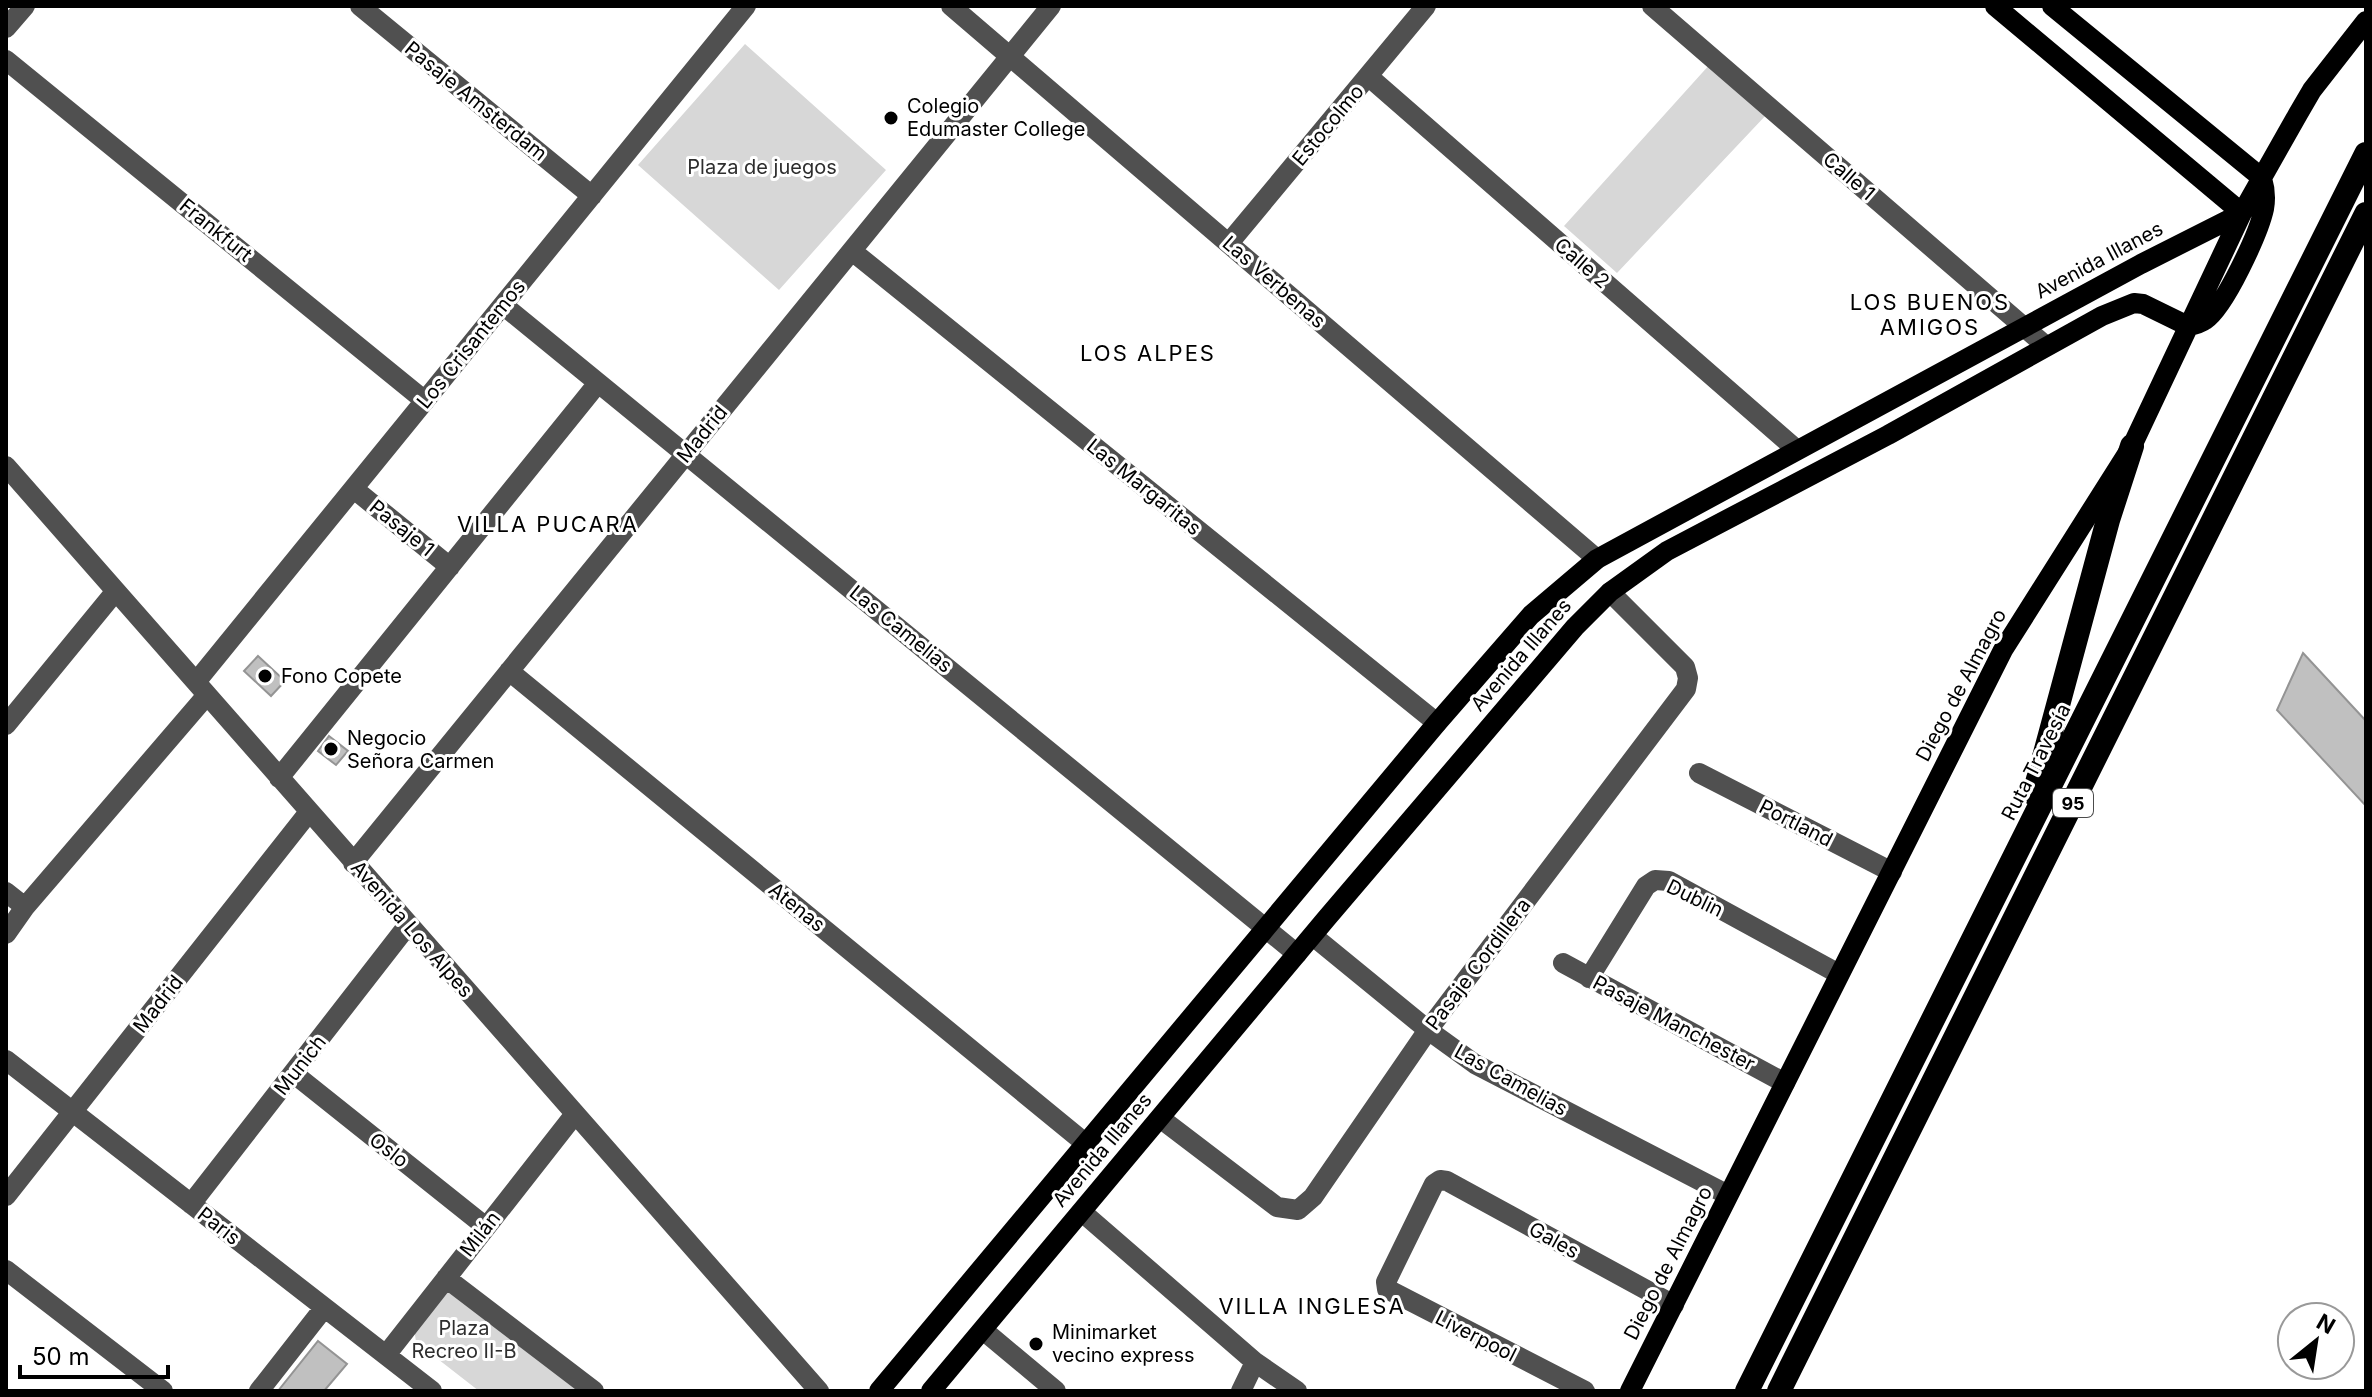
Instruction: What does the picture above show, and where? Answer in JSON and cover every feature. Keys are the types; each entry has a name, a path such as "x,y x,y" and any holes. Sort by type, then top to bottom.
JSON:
{"highway":[{"name":"Ruta Travesía","path":"1747,1391 2366,154"},
{"name":"95","path":"1779,1391 2366,214"},
{"path":"2013,861 2037,786 2108,520 2132,446"}],"main road":[{"path":"1995,6 2242,213"},
{"path":"2052,6 2262,178 2264,208 2230,287 2206,320 2188,326"},
{"name":"Diego de Almagro","path":"1630,1391 2003,650 2132,446 2242,213 2312,90 2366,21"},
{"name":"Avenida Illanes","path":"879,1391 1264,927 1531,615 1597,559 2024,327 2242,213"},
{"name":"Avenida Illanes","path":"931,1391 1297,954 1575,627 1610,592 1667,551 1888,435 2102,316 2134,303 2154,308 2188,326"}],"street":[{"path":"6,28 25,6"},
{"name":"Pasaje Amsterdam","path":"360,6 592,196"},
{"name":"Los Crisantemos","path":"6,934 202,689 354,489 746,6"},
{"name":"Las Verbenas","path":"951,6 1597,559"},
{"name":"Madrid","path":"353,863 1051,6"},
{"name":"Estocolmo","path":"1229,243 1426,6"},
{"name":"Calle 1","path":"1652,6 2046,346"},
{"name":"Frankfurt","path":"6,60 425,401"},
{"name":"Calle 2","path":"1368,76 1797,450"},
{"name":"Las Margaritas","path":"852,251 1437,723"},
{"name":"Las Camelias","path":"503,305 1297,954"},
{"path":"279,778 598,383"},
{"name":"Avenida Los Alpes","path":"6,466 819,1391"},
{"name":"Pasaje 1","path":"354,489 450,567"},
{"path":"9,714 115,592"},
{"name":"Pasaje Cordillera","path":"1160,1118 1277,1207 1298,1210 1313,1197 1428,1030 1686,689 1688,678 1685,667 1610,592"},
{"name":"Atenas","path":"509,671 1085,1143"},
{"name":"Portland","path":"1699,773 1892,872"},
{"name":"Madrid","path":"6,1196 309,812"},
{"name":"Dublin","path":"1589,978 1646,886 1655,880 1669,881 1839,974"},
{"path":"6,892 25,907"},
{"name":"Munich","path":"191,1204 408,925"},
{"name":"Las Camelias","path":"1313,936 1428,1030 1475,1064 1728,1195"},
{"name":"Pasaje Manchester","path":"1563,963 1785,1083"},
{"name":"Paris","path":"6,1060 432,1391"},
{"name":"Oslo","path":"293,1073 486,1227"},
{"name":"Milán","path":"386,1355 575,1114"},
{"name":"Gales","path":"1434,1184 1440,1180 1447,1181 1674,1305"},
{"name":"Liverpool","path":"1434,1184 1386,1282 1387,1289 1585,1391"},
{"path":"1082,1212 1255,1362 1297,1391"},
{"path":"6,1270 163,1391"},
{"path":"446,1278 594,1391"},
{"path":"259,1391 324,1308"},
{"path":"983,1330 1056,1391"},
{"path":"1241,1391 1255,1362"}],"green space":[{"name":"Plaza de juegos","path":"745,44 886,170 779,290 638,165"},
{"path":"1711,63 1768,113 1617,273 1564,226"},
{"name":"Plaza Recreo II-B","path":"444,1290 453,1290 580,1391 479,1391 416,1342 414,1328"}],"building":[{"path":"2303,653 2366,721 2366,806 2277,710"},
{"name":"Fono Copete","path":"258,656 285,681 271,696 244,671"},
{"name":"Negocio Señora Carmen","path":"329,736 348,751 336,765 318,751"},
{"path":"318,1341 347,1364 324,1391 278,1391"}],"place":[{"name":"Colegio Edumaster College","path":"891,118"},
{"name":"Fono Copete","path":"265,676"},
{"name":"Negocio Señora Carmen","path":"331,749"},
{"name":"Minimarket vecino express","path":"1036,1344"}],"district":[{"name":"LOS BUENOS AMIGOS","path":"1930,314"},
{"name":"LOS ALPES","path":"1148,353"},
{"name":"VILLA PUCARA","path":"548,524"},
{"name":"VILLA INGLESA","path":"1312,1306"}]}
